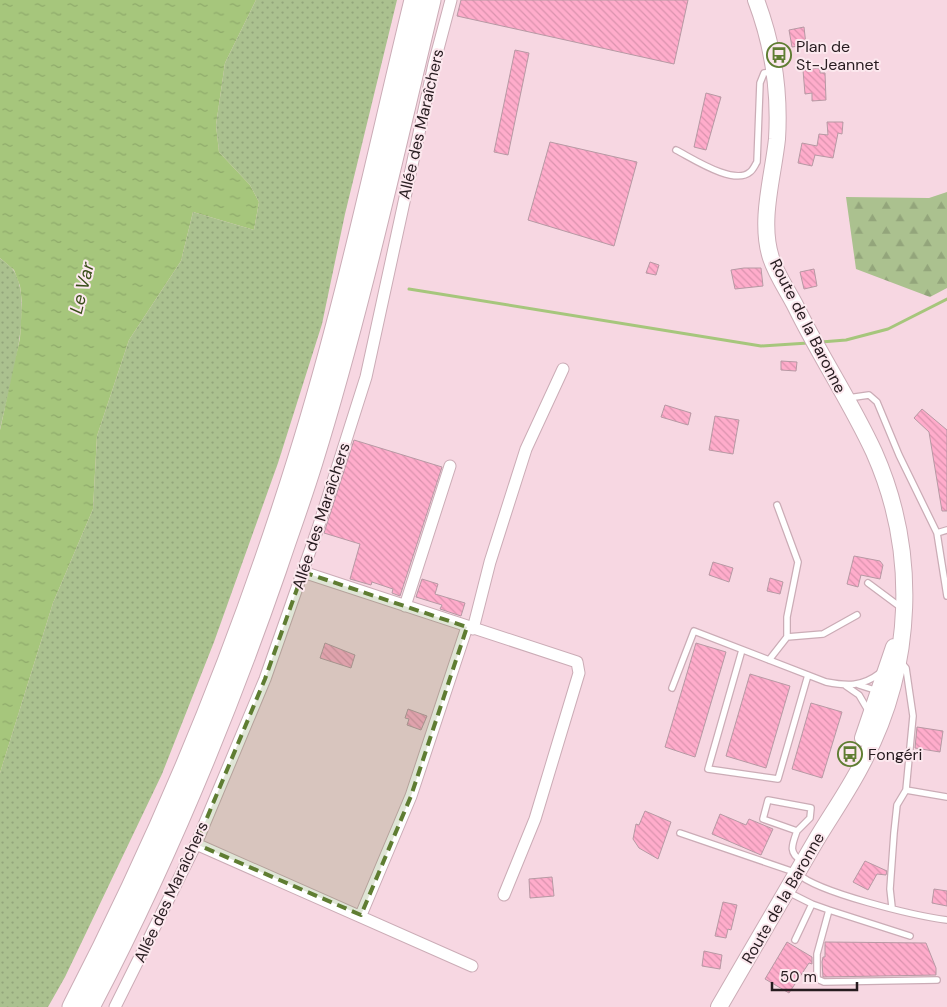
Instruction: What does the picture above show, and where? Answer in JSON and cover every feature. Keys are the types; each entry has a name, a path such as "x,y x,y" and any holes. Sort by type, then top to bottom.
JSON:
{"highway":[{"path":"72,1007 111,933 174,793 226,666 298,458 336,322 414,0"},
{"path":"90,1007 124,942 190,796 242,670 313,463 352,324 431,0"}],"main road":[{"name":"Route de la Baronne","path":"719,1007 864,760 885,709 899,659 905,611 904,570 895,510 873,450 808,334 780,277 768,242 767,222 778,120 775,71 768,37 756,0"},
{"name":"Route de la Baronne","path":"847,788 869,722 877,690 905,611"}],"street":[{"name":"Allée des Maraîchers","path":"115,1007 196,844 265,680 303,572 366,377 434,64 451,0"},
{"path":"361,915 411,796 470,628 526,449 563,368"},
{"path":"405,606 450,466"},
{"path":"303,572 577,662 579,673 535,819 504,895"},
{"path":"196,844 361,915 472,966"}],"lane":[{"path":"676,150 720,173 740,177 750,172 757,162 760,83 764,73 775,71"},
{"path":"845,399 869,395 877,402 899,455 937,533 947,596"},
{"path":"769,660 787,637 787,617 798,562 777,505"},
{"path":"937,533 947,530"},
{"path":"868,583 905,611"},
{"path":"787,637 823,634 857,615"},
{"path":"672,688 694,631 808,675 846,686 859,695 868,710 869,722"},
{"path":"742,650 708,769 778,779 808,675"},
{"path":"892,907 890,889 897,805 906,790 914,716 906,668 899,659"},
{"path":"859,685 870,680 885,669"},
{"path":"846,686 859,685 877,690 885,709"},
{"path":"906,790 947,797"},
{"path":"797,831 763,818 768,800 811,808 810,818 797,831 791,848 804,880 820,887 947,920"},
{"path":"680,833 800,868"},
{"path":"787,891 812,904 910,936"},
{"path":"795,940 812,904"},
{"path":"829,910 821,933 817,980 824,982 937,980"}],"highlighted area":[{"path":"303,572 467,627 411,796 361,915 196,844 265,679"}],"green space":[{"path":"256,0 397,0 345,214 322,324 278,463 214,642 162,774 65,977 48,1007 0,1007 0,773 53,603 93,509 97,436 129,340 181,261 193,212 254,230 259,202 250,185 219,152 216,125 225,63"},
{"path":"947,192 947,288 930,297 856,269 846,197 929,198"},
{"path":"0,258 14,271 20,286 22,305 18,349 0,430"}],"water":[{"name":"Le Var","path":"0,0 256,0 225,63 216,125 219,152 250,185 259,202 254,230 193,212 181,261 129,340 97,436 93,509 53,603 0,773 0,430 20,338 22,303 20,286 14,270 0,258"}],"building":[{"path":"461,0 688,0 674,64 457,16"},
{"path":"804,27 806,45 792,47 789,30"},
{"path":"515,50 529,53 508,155 494,152"},
{"path":"820,68 820,73 825,73 826,100 812,101 812,93 805,94 803,70"},
{"path":"706,93 721,97 706,150 694,147"},
{"path":"827,122 843,122 842,134 838,133 833,158 815,155 812,166 798,163 802,143 817,146 819,134 828,135"},
{"path":"550,142 637,162 614,246 528,220"},
{"path":"650,262 659,265 656,275 646,273"},
{"path":"761,268 763,286 735,289 731,270"},
{"path":"814,269 817,286 804,289 800,272"},
{"path":"781,361 797,362 796,371 781,370"},
{"path":"665,405 691,413 688,425 661,417"},
{"path":"922,409 947,430 947,511 942,511 929,432 914,418"},
{"path":"715,416 739,420 733,454 709,450"},
{"path":"354,440 442,467 400,596 392,593 393,589 372,582 371,585 350,579 360,544 324,533"},
{"path":"854,556 880,561 883,565 880,579 861,575 858,587 847,584"},
{"path":"713,562 733,568 729,582 709,575"},
{"path":"770,578 783,582 780,594 767,591"},
{"path":"422,579 438,584 435,594 465,603 461,616 440,609 442,605 416,597"},
{"path":"325,643 355,655 351,668 320,658"},
{"path":"696,643 726,652 695,757 665,747"},
{"path":"750,674 790,686 766,768 726,756"},
{"path":"811,703 842,712 822,778 792,769"},
{"path":"408,709 427,716 421,730 407,725 409,719 405,718"},
{"path":"917,727 943,731 940,752 915,748"},
{"path":"645,811 671,822 658,859 639,848 633,839 636,824 639,825"},
{"path":"720,814 746,825 749,819 773,829 761,855 712,834"},
{"path":"865,861 887,871 886,875 877,874 868,890 853,882"},
{"path":"552,877 554,896 530,898 529,879"},
{"path":"934,889 947,891 947,906 932,903"},
{"path":"723,902 737,905 731,930 728,929 726,938 715,936"},
{"path":"787,942 812,957 812,964 809,963 789,993 765,979"},
{"path":"825,942 926,943 936,968 936,975 823,977 822,962 823,957 825,957"},
{"path":"704,951 722,955 720,969 702,966"}],"waterway":[{"path":"409,289 761,346 808,343"},
{"path":"821,342 846,340 888,329 947,299"}],"place":[{"name":"Plan de St-Jeannet","path":"779,55"},
{"name":"Fongéri","path":"850,754"}]}
